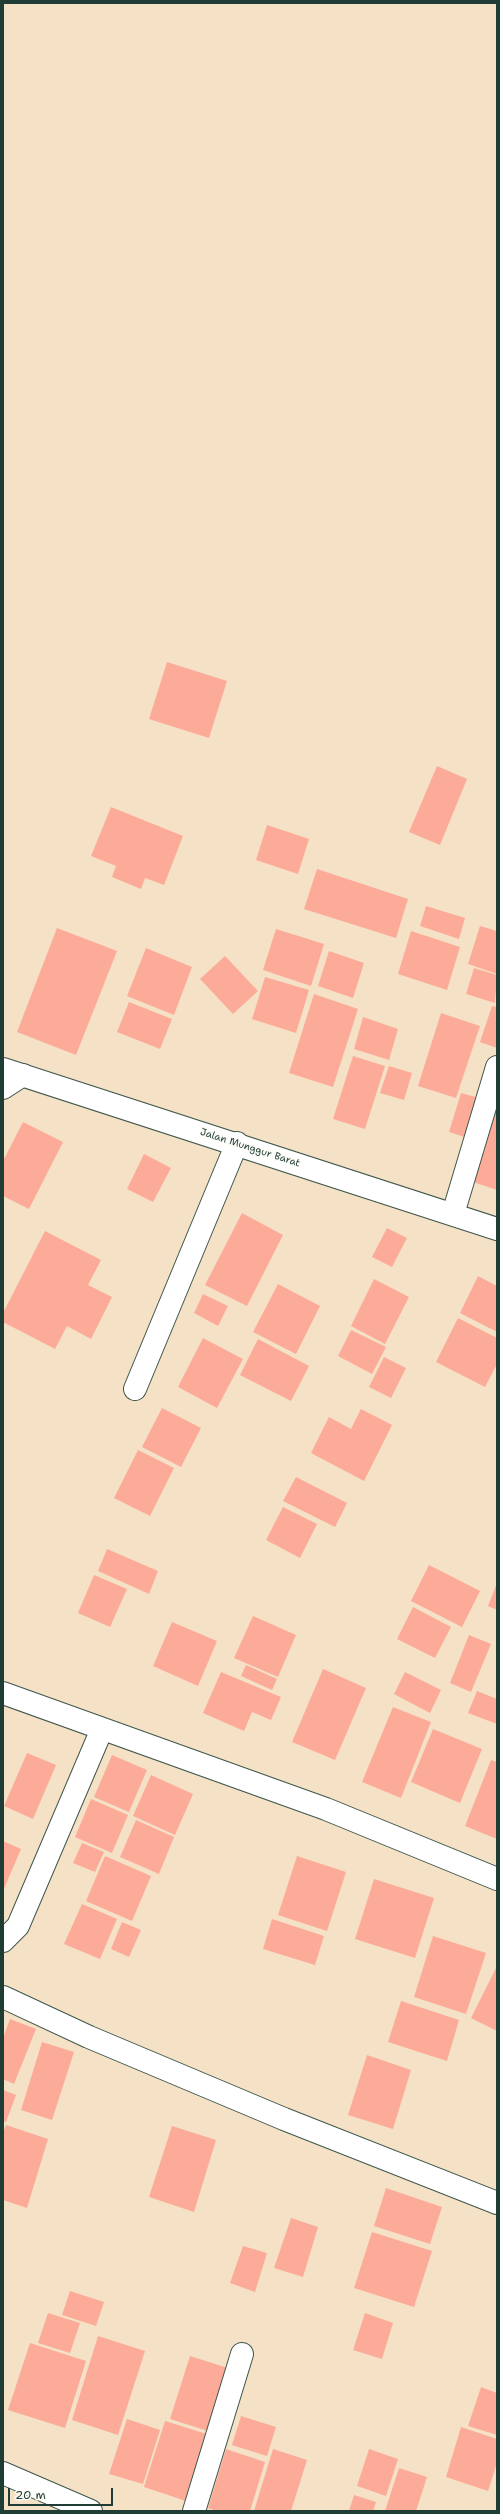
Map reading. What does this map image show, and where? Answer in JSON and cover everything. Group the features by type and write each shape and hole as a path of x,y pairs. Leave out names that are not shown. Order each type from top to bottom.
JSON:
{"street":[{"path":"453,1214 497,1067"},
{"path":"3,1088 13,1072"},
{"name":"Jalan Munggur Barat","path":"13,1072 237,1143 497,1229"},
{"path":"135,1389 191,1259 237,1143"},
{"path":"3,1693 326,1809 497,1879"},
{"path":"3,1941 18,1926 102,1729"},
{"path":"3,1997 89,2037 277,2116 497,2203"},
{"path":"194,2511 242,2354"},
{"path":"3,2473 91,2511"}],"building":[{"path":"167,662 227,681 209,738 149,719"},
{"path":"437,766 467,779 440,845 409,832"},
{"path":"111,807 183,836 164,885 145,878 141,889 112,877 116,866 91,856"},
{"path":"267,825 309,839 298,874 256,860"},
{"path":"317,869 408,899 396,938 304,909"},
{"path":"426,906 465,918 459,939 420,926"},
{"path":"480,926 497,931 497,974 468,964"},
{"path":"57,928 117,951 76,1055 17,1032"},
{"path":"276,929 324,944 311,986 263,970"},
{"path":"411,931 460,947 447,990 398,974"},
{"path":"146,948 192,967 174,1015 127,996"},
{"path":"329,951 364,963 353,998 318,986"},
{"path":"225,956 258,991 233,1014 200,979"},
{"path":"474,968 497,975 495,1003 466,994"},
{"path":"265,977 309,990 296,1033 252,1019"},
{"path":"314,994 358,1009 333,1087 289,1073"},
{"path":"129,1002 172,1019 160,1049 117,1032"},
{"path":"492,1006 497,1007 497,1048 480,1042"},
{"path":"441,1013 480,1026 456,1098 418,1086"},
{"path":"363,1017 398,1029 389,1060 354,1049"},
{"path":"353,1056 385,1066 365,1129 333,1119"},
{"path":"389,1066 412,1073 404,1100 380,1093"},
{"path":"461,1093 483,1099 471,1139 449,1132"},
{"path":"497,1106 497,1190 473,1182"},
{"path":"23,1122 63,1142 29,1209 3,1196 3,1161"},
{"path":"144,1154 171,1168 153,1202 127,1189"},
{"path":"242,1213 283,1235 247,1306 205,1285"},
{"path":"387,1228 407,1238 392,1267 372,1257"},
{"path":"45,1231 101,1260 88,1285 112,1297 91,1339 67,1326 55,1349 3,1322 3,1313"},
{"path":"478,1276 497,1286 497,1332 460,1313"},
{"path":"374,1279 409,1297 385,1344 351,1326"},
{"path":"278,1284 320,1306 296,1354 253,1332"},
{"path":"203,1294 228,1306 218,1326 194,1313"},
{"path":"458,1318 497,1338 497,1364 485,1387 436,1362"},
{"path":"351,1330 386,1347 372,1374 338,1356"},
{"path":"203,1338 243,1359 217,1408 178,1387"},
{"path":"258,1339 309,1366 291,1401 240,1375"},
{"path":"384,1357 406,1368 391,1398 369,1387"},
{"path":"162,1408 201,1428 181,1467 142,1447"},
{"path":"361,1409 392,1425 364,1481 311,1453 329,1417 351,1429"},
{"path":"138,1450 174,1468 150,1516 114,1498"},
{"path":"296,1477 347,1503 335,1527 283,1501"},
{"path":"283,1507 317,1524 300,1558 266,1540"},
{"path":"107,1549 158,1571 149,1594 98,1571"},
{"path":"429,1565 480,1591 462,1627 411,1601"},
{"path":"94,1575 127,1589 110,1627 78,1613"},
{"path":"497,1583 497,1610 488,1606"},
{"path":"413,1607 451,1627 435,1658 397,1639"},
{"path":"253,1616 296,1635 278,1677 234,1658"},
{"path":"172,1622 217,1641 198,1686 153,1666"},
{"path":"469,1635 491,1644 471,1692 450,1683"},
{"path":"246,1665 277,1679 272,1690 241,1676"},
{"path":"323,1669 366,1688 335,1760 292,1742"},
{"path":"221,1672 281,1697 271,1720 252,1712 244,1731 203,1713"},
{"path":"405,1672 441,1690 430,1713 394,1694"},
{"path":"477,1691 497,1699 497,1724 468,1713"},
{"path":"393,1707 431,1722 401,1798 362,1782"},
{"path":"433,1729 482,1749 460,1803 411,1782"},
{"path":"27,1753 56,1765 33,1819 4,1806"},
{"path":"112,1755 147,1770 129,1812 94,1797"},
{"path":"491,1760 497,1762 497,1839 465,1826"},
{"path":"151,1775 193,1794 175,1835 133,1816"},
{"path":"91,1799 128,1815 112,1853 75,1837"},
{"path":"136,1820 174,1837 159,1874 120,1857"},
{"path":"3,1841 21,1849 3,1891"},
{"path":"82,1843 104,1852 95,1872 73,1863"},
{"path":"105,1856 151,1876 132,1921 86,1901"},
{"path":"297,1856 346,1872 327,1931 278,1915"},
{"path":"374,1879 434,1898 415,1958 355,1939"},
{"path":"82,1904 117,1919 100,1959 64,1944"},
{"path":"272,1919 324,1936 315,1965 263,1949"},
{"path":"122,1922 141,1930 129,1957 111,1949"},
{"path":"433,1936 486,1953 466,2014 414,1997"},
{"path":"497,1966 497,2031 471,2018"},
{"path":"401,2001 459,2020 447,2061 388,2042"},
{"path":"10,2019 36,2029 14,2084 3,2079 3,2038"},
{"path":"42,2042 74,2052 52,2120 21,2110"},
{"path":"367,2055 411,2070 393,2129 348,2115"},
{"path":"3,2090 16,2095 6,2122 3,2121"},
{"path":"6,2125 48,2139 27,2208 3,2200 3,2133"},
{"path":"172,2126 216,2140 194,2212 149,2197"},
{"path":"386,2188 442,2207 430,2244 374,2226"},
{"path":"291,2218 318,2227 303,2277 274,2268"},
{"path":"372,2232 432,2251 414,2307 354,2288"},
{"path":"243,2246 267,2253 255,2292 230,2283"},
{"path":"70,2291 104,2302 96,2326 62,2315"},
{"path":"48,2313 80,2323 70,2353 38,2343"},
{"path":"365,2313 393,2323 382,2359 353,2350"},
{"path":"98,2336 145,2351 118,2435 72,2420"},
{"path":"30,2343 86,2361 65,2428 8,2410"},
{"path":"190,2356 231,2369 211,2432 170,2419"},
{"path":"481,2387 497,2393 497,2435 468,2426"},
{"path":"241,2416 276,2427 267,2456 232,2445"},
{"path":"127,2419 160,2430 143,2484 109,2474"},
{"path":"165,2421 210,2435 189,2502 144,2487"},
{"path":"461,2427 497,2439 497,2463 488,2491 446,2477"},
{"path":"226,2449 265,2462 250,2511 216,2511 208,2508"},
{"path":"273,2449 307,2460 291,2511 254,2511"},
{"path":"369,2449 398,2459 386,2496 357,2486"},
{"path":"399,2468 427,2477 416,2511 385,2511"},
{"path":"354,2495 376,2502 373,2511 349,2511"}]}
